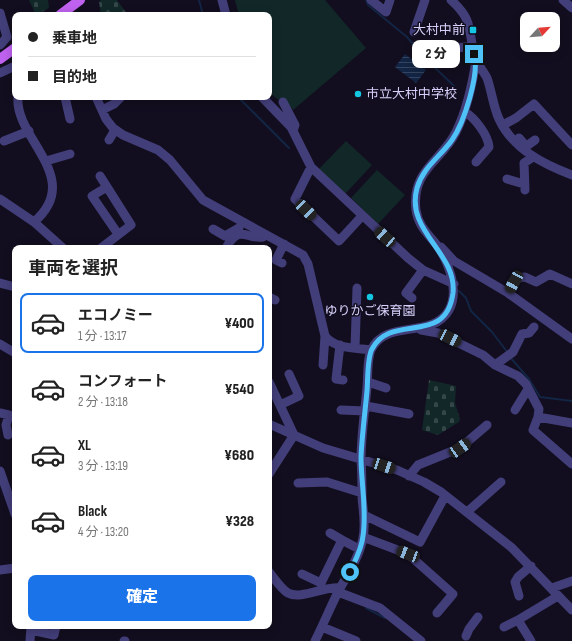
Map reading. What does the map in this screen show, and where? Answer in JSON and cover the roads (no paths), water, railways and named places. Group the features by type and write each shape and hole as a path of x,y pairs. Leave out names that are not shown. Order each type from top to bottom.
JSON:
{"main road":[{"path":"64,12 76,3"},
{"path":"0,59 12,50"}],"street":[{"path":"371,0 386,12 390,0"},
{"path":"414,32 425,0"},
{"path":"451,0 462,11 469,22 476,61 472,88 465,112 452,140 429,165 420,179 417,190 417,217 422,228 454,261 508,293 572,339"},
{"path":"462,11 464,0"},
{"path":"563,0 572,8"},
{"path":"0,13 7,37 0,45"},
{"path":"449,49 473,46"},
{"path":"476,61 487,78 495,109 503,125 516,143 533,157 554,169 572,175"},
{"path":"0,73 12,67"},
{"path":"18,100 18,106 29,131 46,161 51,181 49,202 41,215 34,222"},
{"path":"67,100 70,119"},
{"path":"97,100 106,119 115,130 123,136 158,150 170,160 203,200 303,255 308,264 325,336 323,365"},
{"path":"102,110 114,104 118,100"},
{"path":"265,100 293,131 311,167 362,216 423,270 454,284"},
{"path":"283,102 295,125 293,131"},
{"path":"503,125 516,118 534,104 572,145"},
{"path":"465,112 471,115 488,142 489,147 476,162"},
{"path":"109,140 115,130"},
{"path":"4,141 29,131"},
{"path":"509,133 513,133 525,145 528,145 535,140"},
{"path":"46,161 70,154"},
{"path":"507,179 524,187 524,163 533,157"},
{"path":"311,167 295,199 340,241 362,216"},
{"path":"100,176 131,225 105,245"},
{"path":"107,187 92,196 118,234"},
{"path":"0,199 34,222 60,245"},
{"path":"213,229 225,236 241,227 252,228"},
{"path":"228,245 234,237 243,234 262,238 266,235"},
{"path":"282,264 276,260 284,244"},
{"path":"414,329 437,322 446,314 452,302 454,284 436,244"},
{"path":"406,293 423,270"},
{"path":"508,293 518,278 525,277 536,282 550,274 572,284"},
{"path":"0,284 12,287"},
{"path":"355,348 357,288"},
{"path":"495,366 509,354 522,334 529,333 534,327"},
{"path":"315,641 359,550 363,537 364,515 361,459 371,350 385,335 396,331 414,329 432,330 483,354 495,366 518,376 528,388 538,409 538,417 533,430 572,464"},
{"path":"325,336 329,341 340,345 371,350"},
{"path":"0,344 12,351"},
{"path":"336,379 340,345"},
{"path":"280,405 299,396 288,374"},
{"path":"368,382 386,388"},
{"path":"272,388 294,435"},
{"path":"515,410 528,388"},
{"path":"341,410 366,409 409,414"},
{"path":"6,412 8,435"},
{"path":"538,417 572,423"},
{"path":"272,425 323,448 361,459 424,482 446,496 511,547 572,610"},
{"path":"409,476 418,465 460,448 486,425"},
{"path":"272,469 294,435"},
{"path":"0,471 12,505"},
{"path":"298,484 327,482 362,494"},
{"path":"467,512 501,482"},
{"path":"364,515 420,542 446,496"},
{"path":"330,533 359,550"},
{"path":"363,537 408,554 453,594 437,613"},
{"path":"302,574 320,583 342,540"},
{"path":"519,596 515,582 518,577 531,566"},
{"path":"0,570 12,568"},
{"path":"272,575 288,593 294,595 306,595 331,587 380,608 421,641"},
{"path":"552,588 572,581"},
{"path":"504,627 558,596"},
{"path":"467,639 469,629 478,617"},
{"path":"518,620 531,641"},
{"path":"322,627 356,641"},
{"path":"30,641 31,629"},
{"path":"34,629 54,635 55,629"}],"water":[{"path":"405,54 426,70 416,83 395,67"}],"waterway":[{"path":"199,0 202,12"},
{"path":"366,0 368,5 407,37 427,60 454,86"},
{"path":"241,100 289,148"},
{"path":"459,291 466,298 471,311 492,332 508,353"},
{"path":"510,357 529,379 540,397 572,401"},
{"path":"366,608 385,618"}],"place":[{"name":"大村中前","path":"473,30"},
{"name":"市立大村中学校","path":"358,94"},
{"name":"ゆりかご保育園","path":"370,297"}]}
